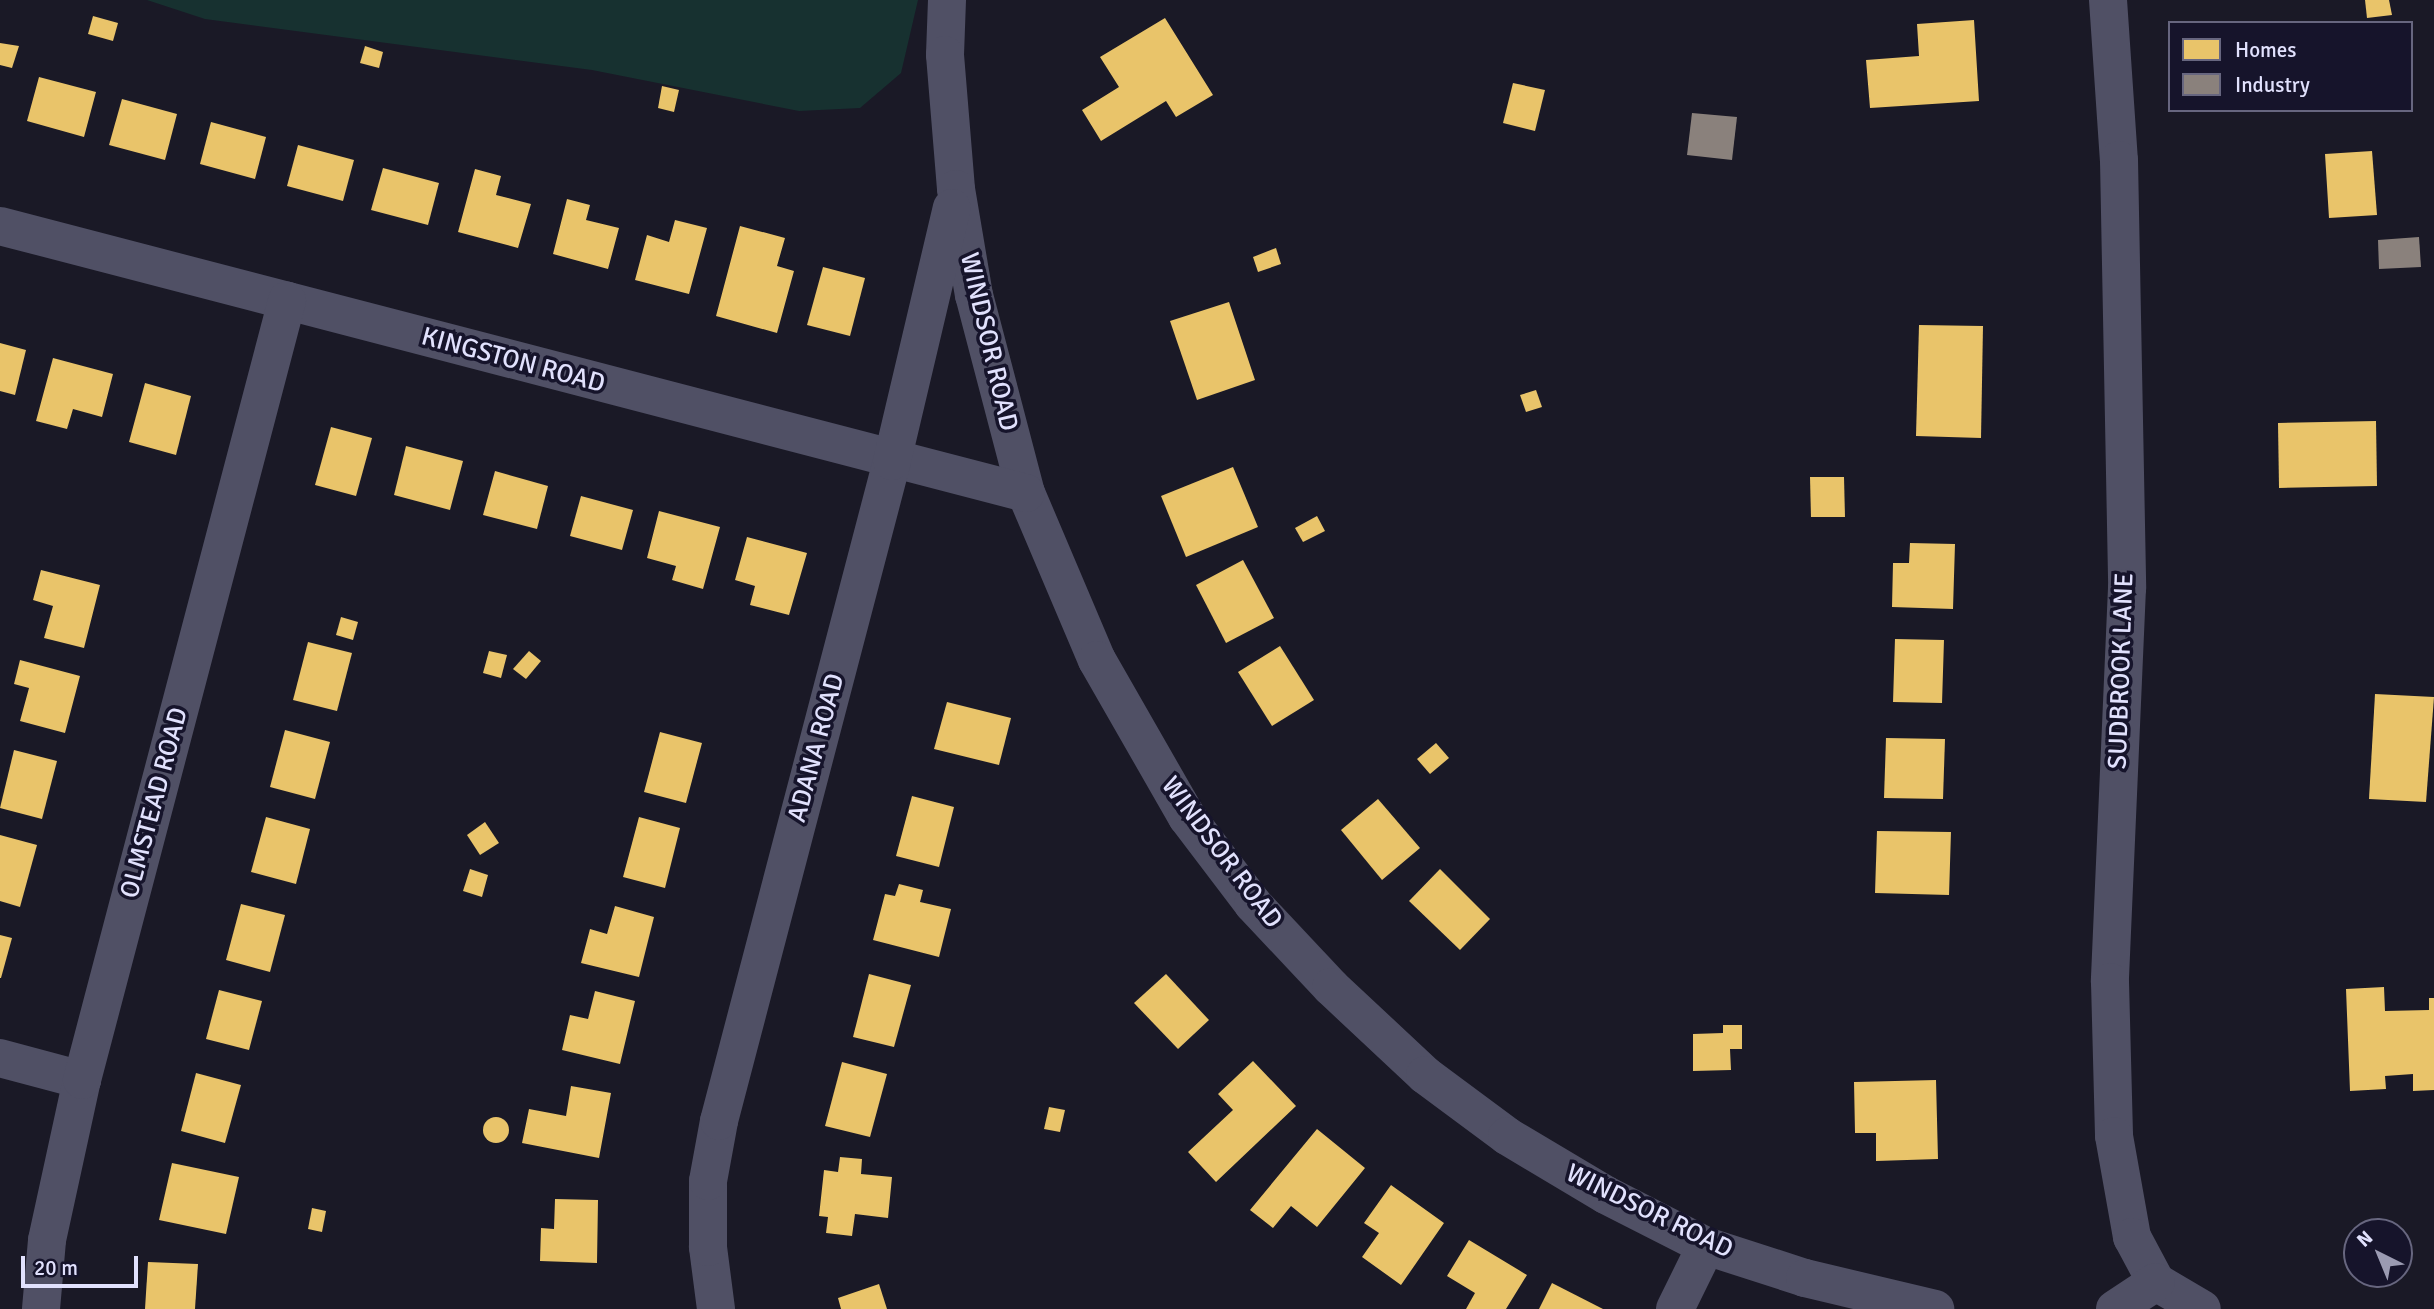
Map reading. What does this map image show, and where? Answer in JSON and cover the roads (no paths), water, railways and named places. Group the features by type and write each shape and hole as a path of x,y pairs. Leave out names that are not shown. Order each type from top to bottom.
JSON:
{"street":[{"name":"WINDSOR ROAD","path":"947,0 947,92 956,189 974,295 1027,493 1097,660 1138,737 1187,817 1253,904 1331,987 1425,1076 1507,1136 1606,1195 1706,1246 1805,1278 1936,1309"},
{"name":"SUDBROOK LANE","path":"2108,0 2119,160 2127,588 2110,982 2114,1136 2132,1237 2155,1296"},
{"name":"ADANA ROAD","path":"716,1309 708,1247 708,1181 719,1121 892,461 956,189"},
{"name":"KINGSTON ROAD","path":"0,226 892,461 1027,493"},
{"name":"OLMSTEAD ROAD","path":"41,1309 47,1240 82,1080 287,301"},
{"path":"0,1058 82,1080"},
{"path":"1675,1309 1706,1246"},
{"path":"2115,1309 2155,1296 2202,1309"}]}
